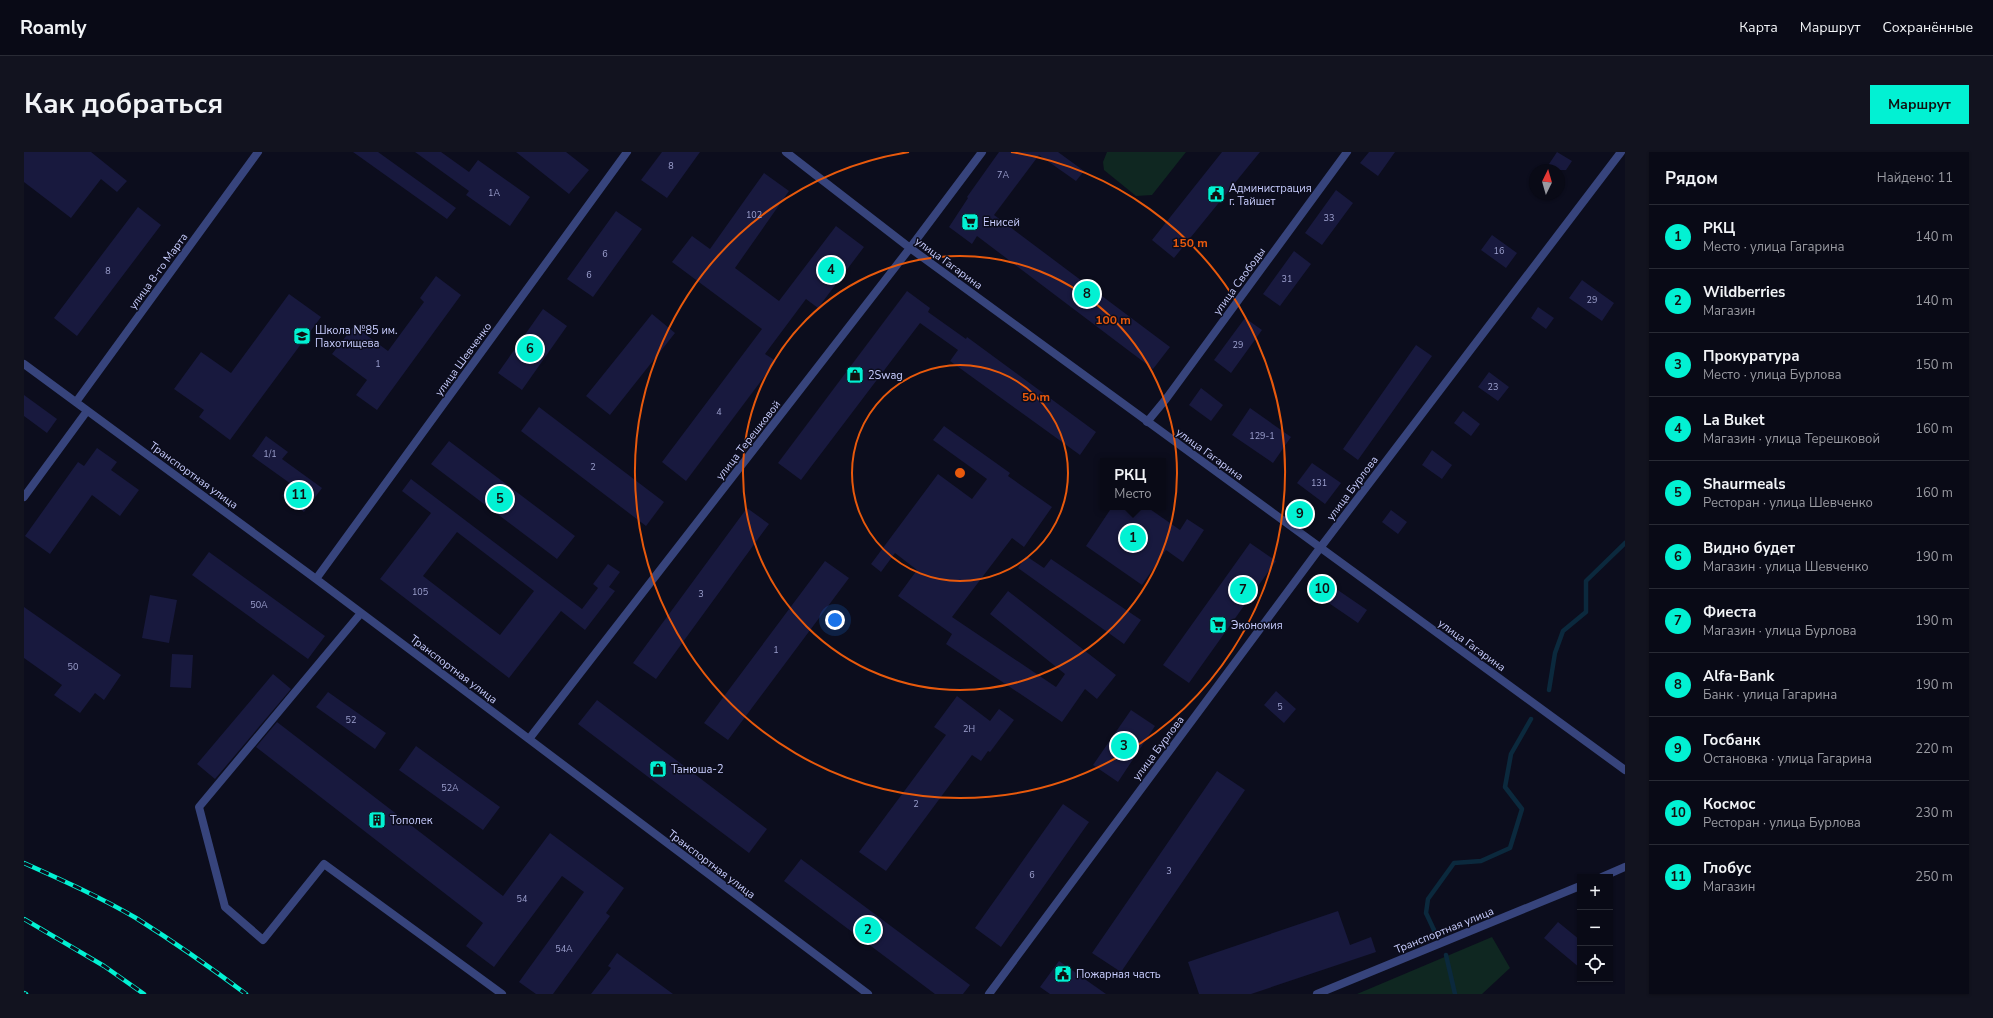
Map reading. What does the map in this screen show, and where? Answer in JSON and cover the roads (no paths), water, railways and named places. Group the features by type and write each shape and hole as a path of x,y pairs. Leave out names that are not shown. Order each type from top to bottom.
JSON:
{"street":[{"name":"улица 8-го Марта","path":"76,402 258,152"},
{"name":"улица Шевченко","path":"316,579 627,152"},
{"name":"улица Гагарина","path":"786,152 910,248 1625,770"},
{"name":"улица Терешковой","path":"529,739 910,248 982,152"},
{"name":"улица Свободы","path":"1147,422 1166,399 1348,152"},
{"name":"улица Бурлова","path":"989,994 1320,548 1621,152"},
{"name":"Транспортная улица","path":"24,364 316,579 868,994"},
{"path":"24,497 87,411"},
{"path":"361,613 199,807 225,906 263,940 324,864 502,994"},
{"path":"1609,874 1625,867"},
{"name":"Транспортная улица","path":"1317,994 1577,887"}],"waterway":[{"path":"1549,690 1555,653 1563,631 1586,612 1586,581 1625,543"},
{"path":"1434,930 1426,913 1428,899 1454,863 1481,861 1510,848 1522,809 1505,787 1511,754 1531,719"},
{"path":"1446,955 1455,994"}],"railway":[{"path":"24,863 67,882 136,918 192,955 246,994"},
{"path":"24,919 104,966 144,994"}],"place":[{"name":"Администрация г. Тайшет","path":"1216,194"},
{"name":"Енисей","path":"970,222"},
{"name":"La Buket","path":"831,270"},
{"name":"Alfa-Bank","path":"1087,294"},
{"name":"Школа №85 им. Пахотищева","path":"302,336"},
{"name":"Видно будет","path":"530,349"},
{"name":"2Swag","path":"855,375"},
{"name":"Глобус","path":"299,495"},
{"name":"Shaurmeals","path":"500,499"},
{"name":"Госбанк","path":"1300,514"},
{"name":"РКЦ","path":"1133,538"},
{"name":"Космос","path":"1322,589"},
{"name":"Фиеста","path":"1243,590"},
{"name":"Экономия","path":"1218,625"},
{"name":"Прокуратура","path":"1124,746"},
{"name":"Танюша-2","path":"658,769"},
{"name":"Тополек","path":"377,820"},
{"name":"Wildberries","path":"868,930"},
{"name":"Пожарная часть","path":"1063,974"}]}
